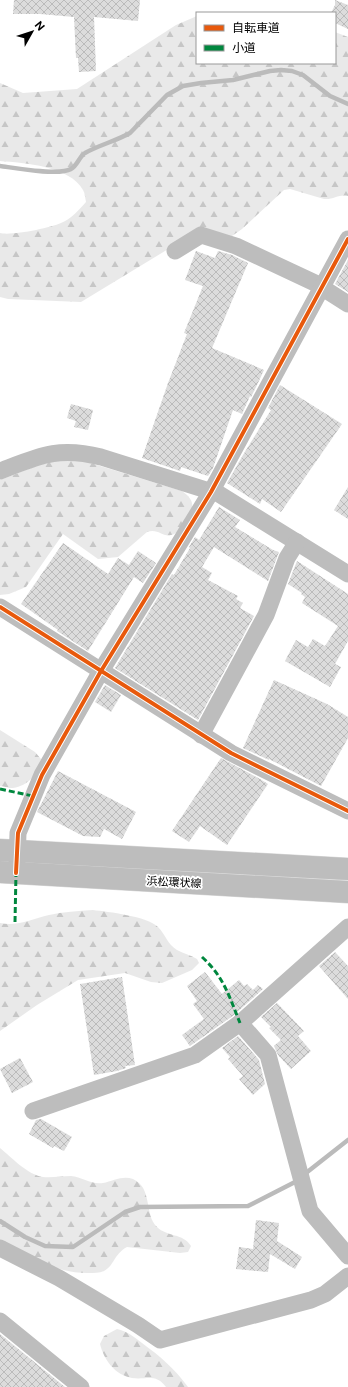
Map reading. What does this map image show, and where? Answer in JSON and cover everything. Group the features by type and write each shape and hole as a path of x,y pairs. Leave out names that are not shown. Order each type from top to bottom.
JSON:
{"main road":[{"name":"浜松環状線","path":"9,851 348,869"},
{"name":"浜松環状線","path":"8,872 348,892"}],"street":[{"path":"175,251 201,235 236,246 322,288 348,304"},
{"path":"8,872 9,851 42,775 101,671 211,492 348,240"},
{"path":"0,471 36,457 52,453 85,453 219,494 348,574"},
{"path":"201,735 244,658 269,608 287,558 297,542"},
{"path":"0,607 231,754 348,810"},
{"path":"33,1111 195,1054 240,1023 348,927"},
{"path":"240,1023 268,1055 310,1211 348,1256"},
{"path":"0,1248 59,1278 138,1325 160,1340 311,1300 325,1294 348,1276"},
{"path":"0,1321 81,1387"}],"green space":[{"path":"196,16 196,64 336,64 336,32 348,37 348,196 324,199 290,189 284,190 242,229 232,236 193,234 81,302 8,299 0,297 0,233 5,234 21,232 56,225 71,217 86,202 83,190 77,182 68,176 46,167 0,161 0,83 23,93 77,89 176,25"},
{"path":"54,461 84,461 182,491 187,495 192,503 191,511 183,525 175,534 165,535 154,531 147,532 118,557 98,559 63,534 26,587 9,594 0,595 0,480 39,465"},
{"path":"0,730 35,752 41,759 38,770 31,780 15,788 0,786"},
{"path":"93,910 137,917 153,923 161,930 174,948 197,959 199,963 192,970 162,983 151,982 125,973 78,980 37,1005 0,1031 0,923 12,924 54,914"},
{"path":"0,1148 14,1161 37,1176 71,1176 99,1183 122,1178 133,1179 139,1183 146,1195 153,1222 161,1230 188,1242 191,1246 188,1252 180,1253 127,1247 119,1253 110,1266 104,1271 95,1273 77,1272 54,1267 0,1240"},
{"path":"117,1329 130,1334 155,1353 172,1368 188,1387 166,1387 159,1380 151,1378 132,1378 120,1374 115,1370 104,1356 100,1344 104,1336"}],"building":[{"path":"14,0 140,0 138,21 94,17 96,71 79,72 78,58 76,58 74,17 40,14 13,14"},
{"path":"335,0 348,5 348,29 336,23 336,12 332,12 335,5"},
{"path":"196,251 215,258 218,251 232,255 248,263 212,348 264,370 242,414 233,410 213,468 208,476 181,467 180,471 142,458 187,334 184,333 203,286 185,280"},
{"path":"348,260 348,292 335,284"},
{"path":"280,385 342,424 281,512 262,499 260,504 227,483 271,410 268,408"},
{"path":"71,404 93,410 88,430 74,427 76,421 67,418"},
{"path":"348,487 348,519 334,510"},
{"path":"219,507 240,520 235,527 273,550 279,552 268,581 214,547 202,567 212,573 208,580 238,596 236,599 243,603 240,608 254,616 198,720 115,668 172,574 174,575 195,537 199,540"},
{"path":"63,543 108,574 118,558 129,565 138,551 156,563 143,583 134,577 88,651 57,631 58,630 21,604"},
{"path":"297,561 348,594 348,641 335,664 341,667 330,687 285,661 296,640 308,647 313,639 325,646 338,626 302,603 305,597 301,594 302,593 288,584"},
{"path":"274,680 327,704 348,717 348,738 321,786 269,759 243,748"},
{"path":"105,685 121,695 111,712 95,702"},
{"path":"221,758 268,784 227,845 200,826 189,842 172,831"},
{"path":"58,771 136,812 122,839 104,829 100,837 83,836 37,812"},
{"path":"335,952 348,966 348,999 319,966"},
{"path":"205,972 222,994 239,980 244,986 247,984 253,990 258,985 263,989 234,1015 190,1046 182,1035 204,1019 193,1004 197,1001 187,986"},
{"path":"122,977 135,1065 125,1066 126,1068 117,1071 94,1075 80,984"},
{"path":"277,1003 304,1031 298,1036 311,1051 291,1069 278,1055 274,1046 281,1040 261,1017"},
{"path":"238,1036 259,1060 265,1084 253,1095 239,1079 243,1076 228,1059 230,1057 222,1048"},
{"path":"20,1058 33,1082 12,1093 0,1069"},
{"path":"41,1119 72,1137 64,1151 54,1146 53,1148 29,1134 36,1120"},
{"path":"256,1220 279,1223 277,1241 302,1257 295,1269 270,1254 268,1272 236,1269 239,1247 253,1249"},
{"path":"0,1334 65,1387 0,1387"}],"waterway":[{"path":"0,166 47,172 57,172 71,169 85,153 130,133 167,95 183,86 233,80 270,71 292,71 303,75 330,96 348,104"},
{"path":"306,1173 348,1140"},
{"path":"0,1221 25,1237 45,1246 73,1247 125,1212 140,1207 248,1206 295,1182"}],"marked path":[{"path":"0,789 33,796"},
{"path":"15,922 16,873"},
{"path":"202,957 216,972 221,980 240,1023"}],"cycle path":[{"path":"16,873 18,833 42,775 101,671 211,492 348,239"},
{"path":"0,607 231,753 348,811"}]}
